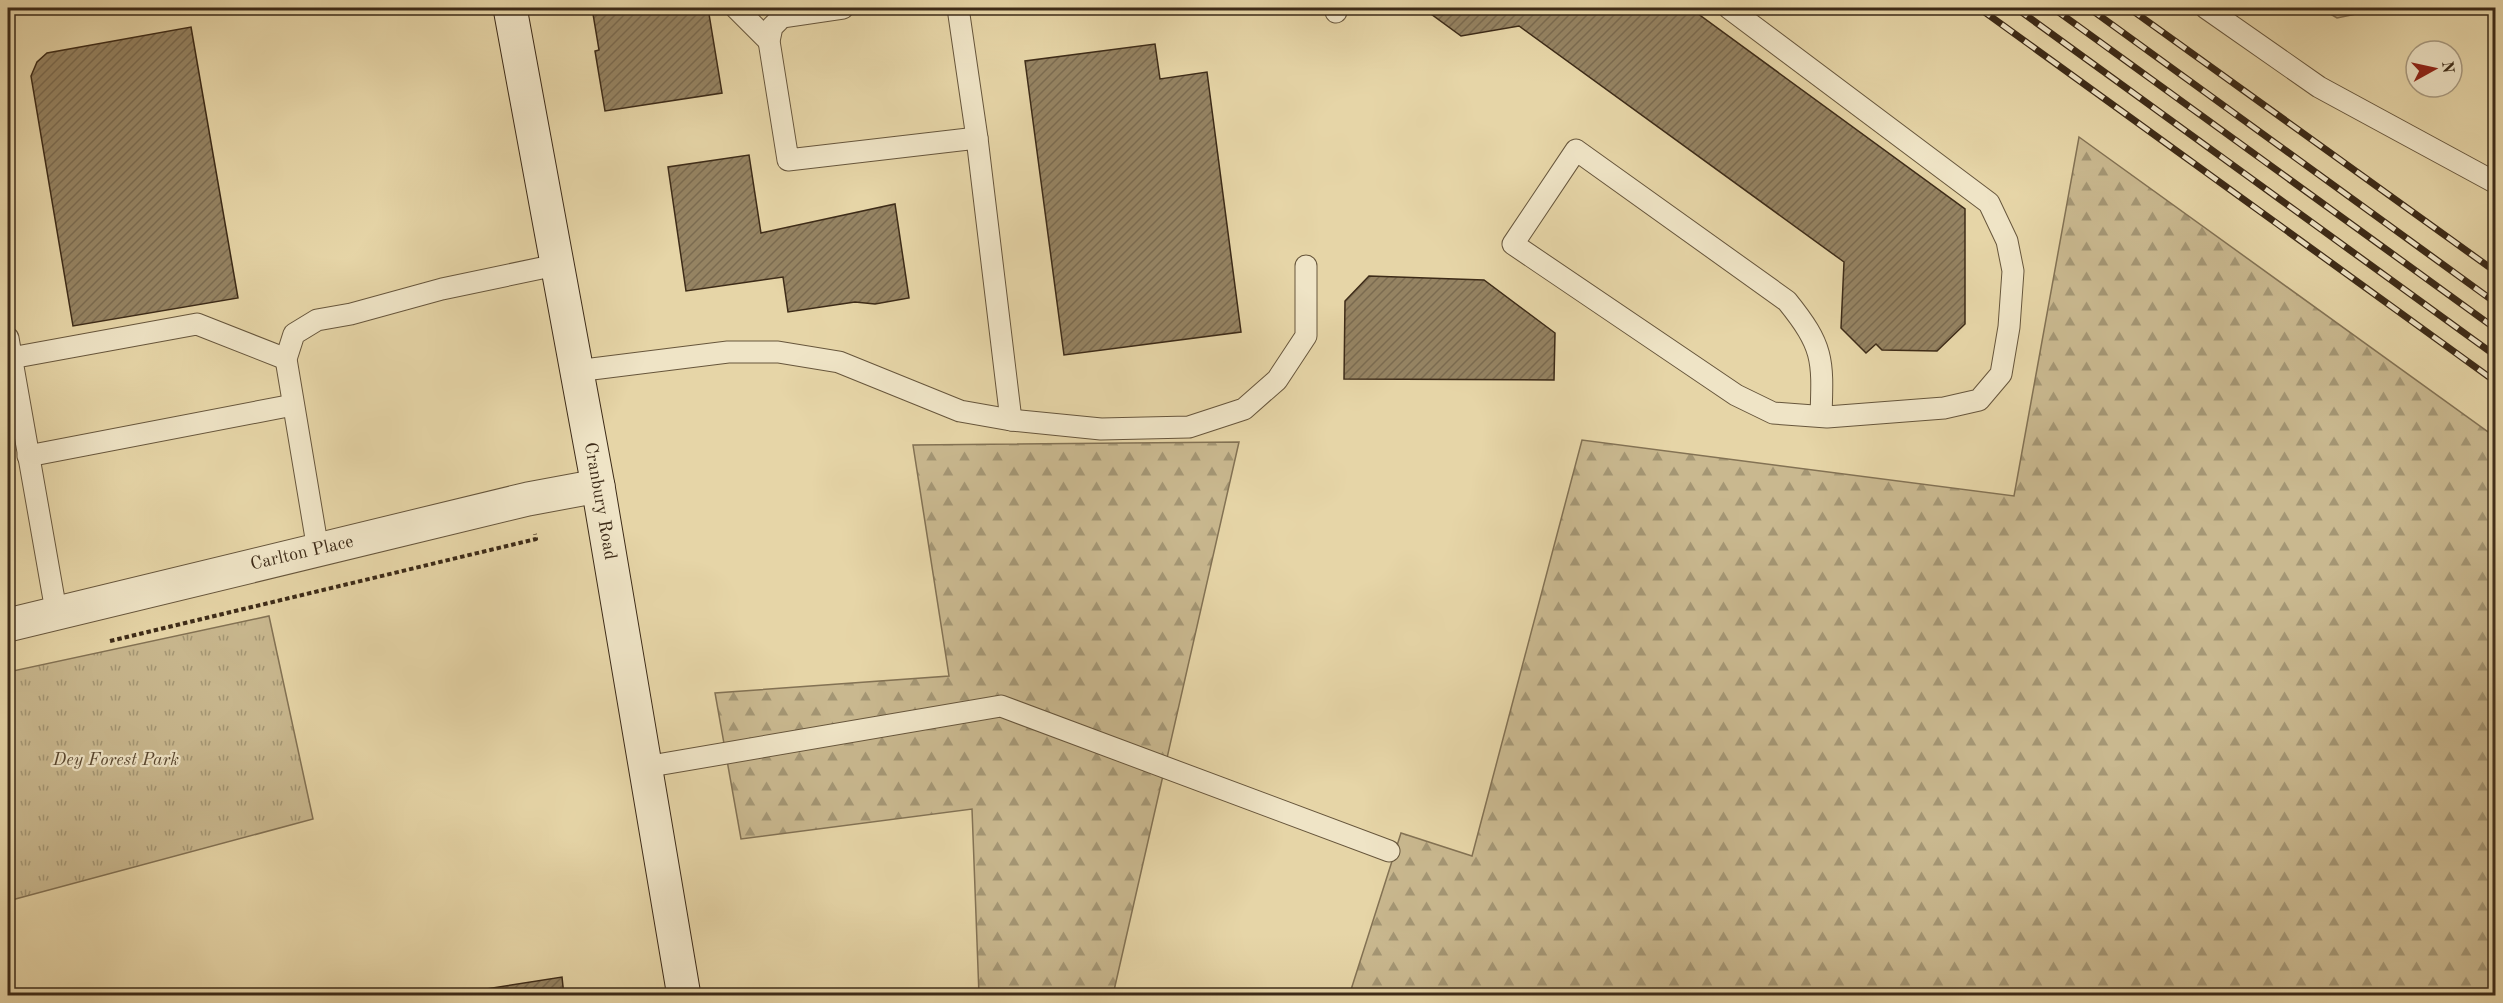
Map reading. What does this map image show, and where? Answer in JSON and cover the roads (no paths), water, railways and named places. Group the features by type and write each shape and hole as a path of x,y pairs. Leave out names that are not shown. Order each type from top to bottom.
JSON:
{"street":[{"name":"Cranbury Road","path":"510,8 598,486 684,996"},
{"name":"Carlton Place","path":"8,625 56,611 528,499 598,486"}],"lane":[{"path":"736,8 769,41"},
{"path":"843,8 782,17 772,27 769,41 788,160 977,138"},
{"path":"958,8 977,138 1011,420"},
{"path":"1730,8 1989,203 2007,241 2013,271 2009,327 2001,374 1979,400 1944,408 1821,416 1773,413 1736,395 1513,243 1576,150 1787,301 1808,327 1820,351 1823,374 1821,416"},
{"path":"2206,8 2319,87 2496,183"},
{"path":"318,550 286,359 294,334 317,320 351,314 442,289 556,265"},
{"path":"576,371 728,352 778,352 839,362 960,411 1011,420 1101,429 1189,427 1244,409 1277,380 1305,336 1306,266"},
{"path":"56,611 9,348 197,324 286,359"},
{"path":"28,456 293,405"},
{"path":"645,767 1001,706 1389,851"}],"railway":[{"path":"1979,8 2496,382"},
{"path":"2016,8 2496,356"},
{"path":"2053,8 2496,329"},
{"path":"2089,8 2496,303"},
{"path":"2129,8 2496,272"}],"park label":[{"name":"Dey Forest Park","path":"116,760"}]}
